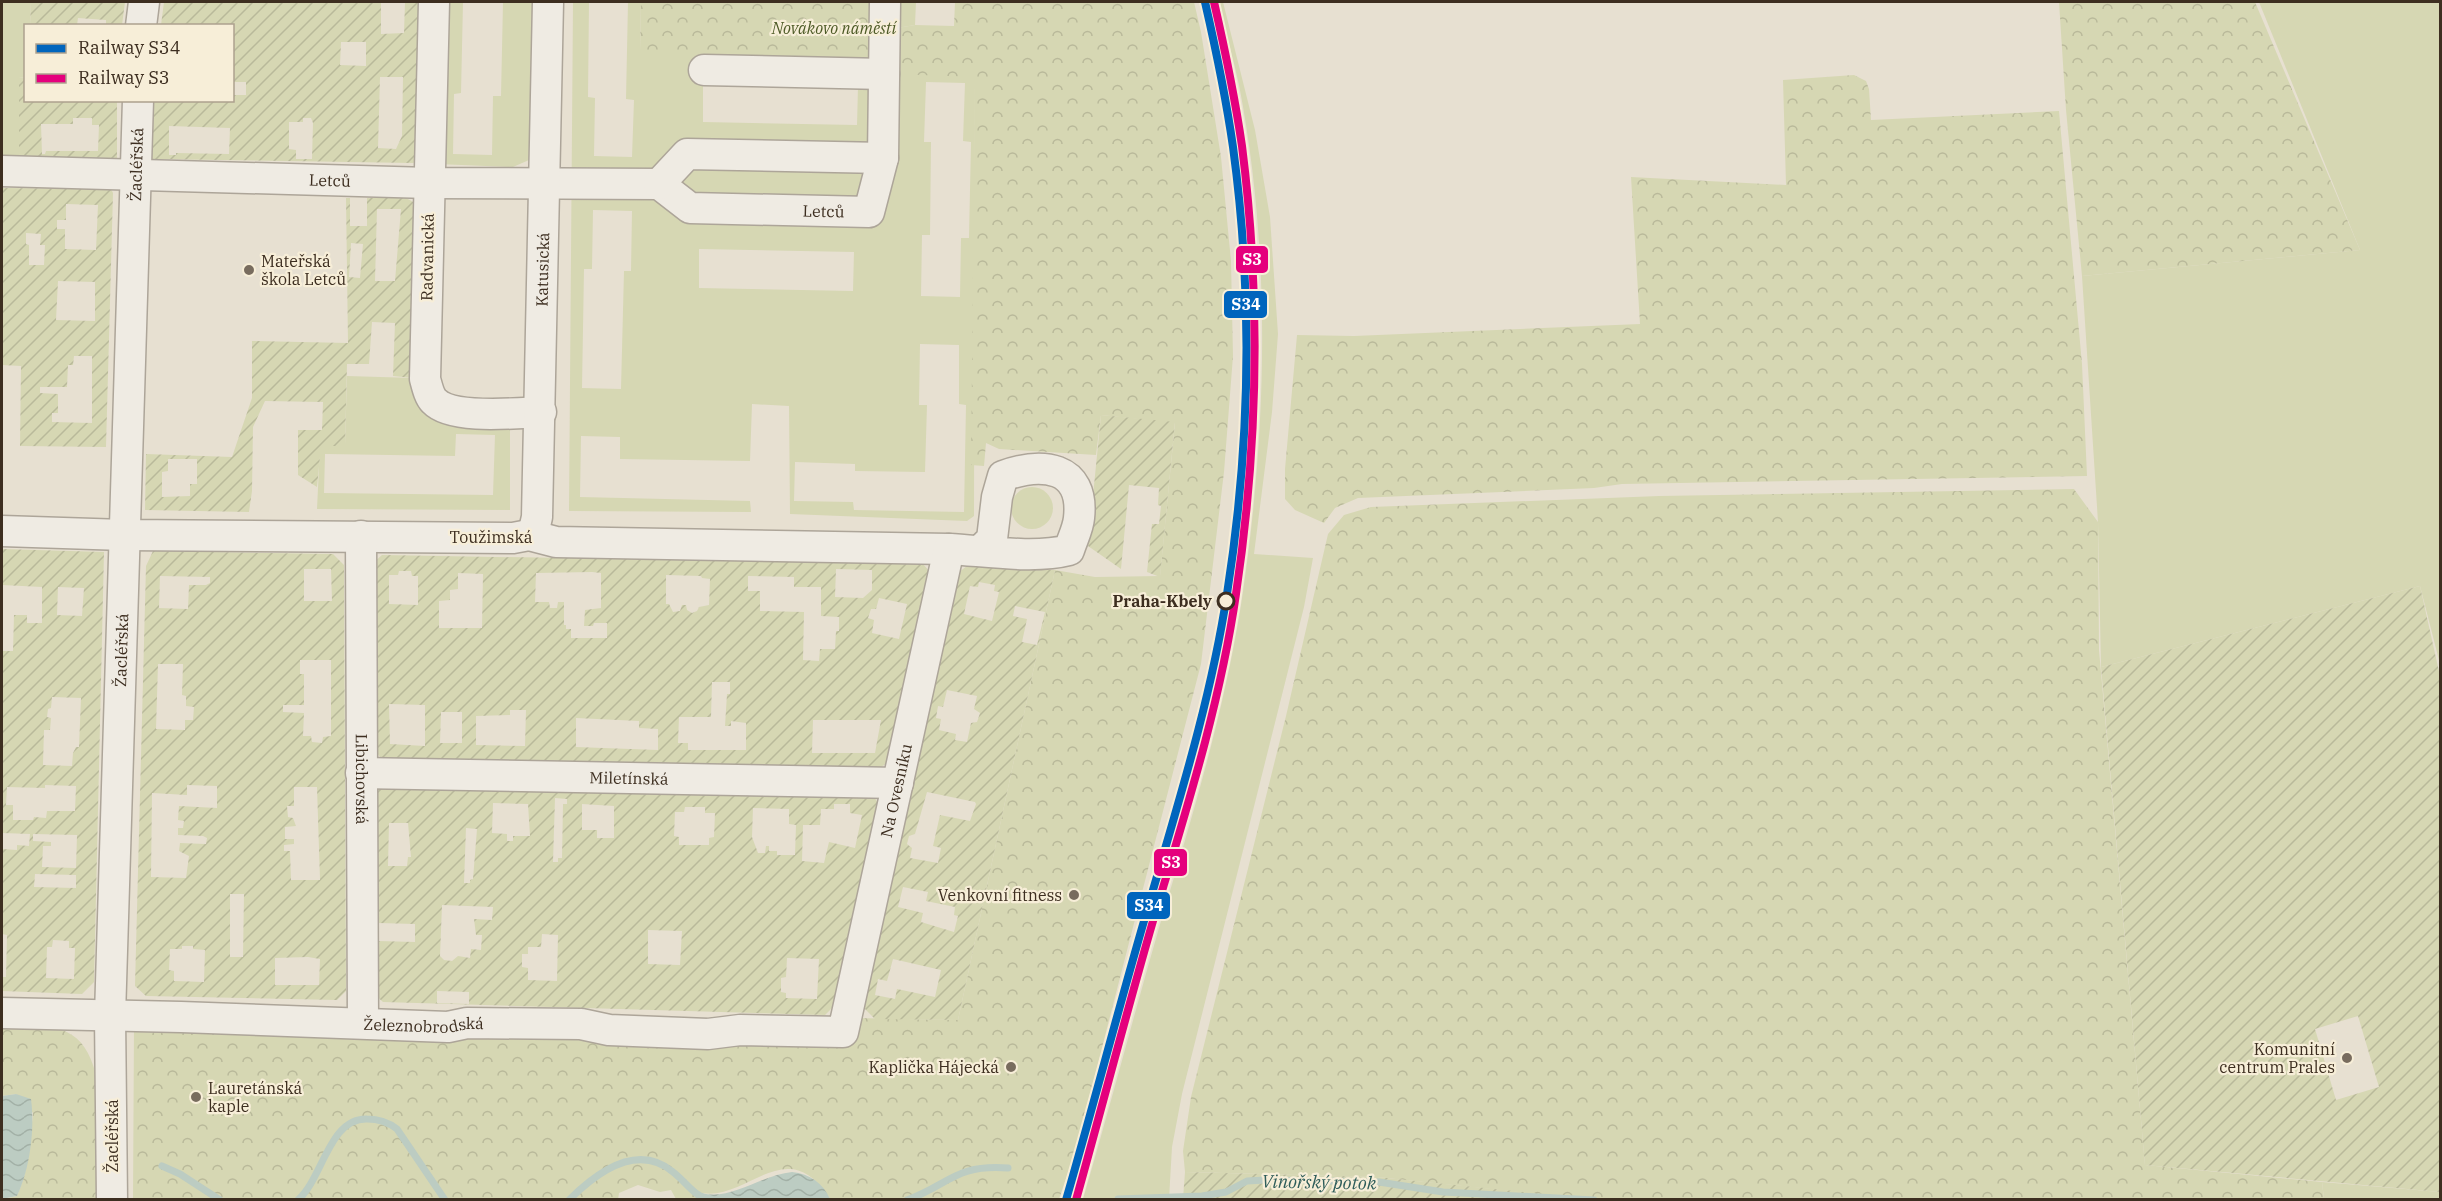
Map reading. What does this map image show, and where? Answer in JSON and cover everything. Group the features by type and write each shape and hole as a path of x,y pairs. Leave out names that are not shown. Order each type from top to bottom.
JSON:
{"street":[{"path":"141,24 144,2"},
{"name":"Radvanická","path":"434,2 425,379 428,391 434,402 461,413 541,412"},
{"name":"Katusická","path":"529,534 534,530 537,517 541,412 543,183 548,2"},
{"path":"704,70 884,74 885,2"},
{"name":"Letců","path":"2,171 429,183 658,184 690,208 869,212 883,158 884,74"},
{"name":"Žacléřská","path":"112,1200 110,1016 138,102"},
{"path":"658,184 687,154 883,158"},
{"name":"Toužimská","path":"2,531 124,535 513,538 529,534 556,542 980,551"},
{"name":"Libichovská","path":"361,536 363,1023"},
{"name":"Na Ovesníku","path":"843,1032 949,549"},
{"name":"Miletínská","path":"361,773 898,783"},
{"name":"Železnobrodská","path":"2,1013 448,1027 467,1023 581,1024 609,1030 708,1034 740,1030 843,1032"}],"green space":[{"path":"2,2 31,2 30,24 24,24 24,77 19,78 19,157 2,157"},
{"path":"31,2 125,2 122,24 106,24 106,20 78,18 77,24 30,24"},
{"path":"164,2 381,2 381,34 404,33 405,2 421,2 418,160 413,163 152,159 154,102 234,102 234,95 246,95 246,82 234,82 234,24 161,24","holes":["341,42 366,42 366,66 340,65","380,77 403,77 402,136 396,149 378,148","303,118 311,118 313,123 312,159 296,159 296,150 289,149 289,122 303,122","169,126 230,128 229,154 176,153 176,155 169,155"]},
{"path":"421,2 463,2 461,93 454,94 453,154 492,155 493,96 501,96 503,2 536,2 529,160 513,167 413,163 418,160"},
{"path":"573,2 589,2 588,97 595,98 594,156 632,157 634,100 626,99 628,2 641,2 640,51 873,2 916,2 915,25 897,28 975,77 974,516 967,521 790,514 789,406 752,404 750,461 620,459 620,437 581,436 580,497 750,501 751,512 569,511","holes":["926,82 965,83 963,141 971,142 969,238 961,238 960,297 921,296 922,235 930,235 931,142 924,142","703,84 858,87 857,125 703,122","593,210 632,211 631,271 624,271 621,389 582,388 584,269 592,269","699,249 854,252 853,291 699,288","920,344 959,345 959,404 966,405 964,512 854,510 853,502 794,501 795,462 855,464 855,471 925,472 927,405 919,405"]},
{"name":"Novákovo náměstí","path":"641,2 873,2 871,56 640,51"},
{"path":"955,2 1194,2 1221,157 1231,261 1233,356 1224,472 1201,664 1075,1152 1059,1199 830,1199 814,1180 798,1170 783,1169 719,1193 702,1193 698,1200 676,1199 671,1190 660,1192 638,1185 619,1193 618,1200 133,1200 134,1024 847,1047 856,1018 958,1020 1055,570 1095,577 1160,576 1175,423 1101,415 1096,455 999,449 986,443 984,466 971,465 975,77 893,74 897,28 915,25 954,26"},
{"path":"1218,2 1223,2 1255,130 1270,217 1278,334 1272,412 1254,554 1313,558 1304,607 1182,1094 1172,1147 1169,1199 1083,1199 1216,725 1234,645 1250,541 1260,411 1261,279 1250,149 1239,85"},
{"path":"2059,2 2255,2 2360,250 2082,276 2066,110"},
{"path":"2259,2 2440,2 2440,664 2420,586 2101,667 2098,522 2082,276 2360,250"},
{"path":"1854,75 1866,81 1869,89 1871,120 2059,111 2082,364 2087,476 1622,484 1594,488 1358,498 1335,508 1324,523 1295,510 1285,499 1285,469 1297,335 1354,336 1640,324 1631,177 1786,185 1783,80"},
{"path":"24,77 24,102 117,102 117,158 19,157 19,78","holes":["73,118 92,118 92,125 99,125 98,151 46,151 42,154 41,124 73,124"]},
{"path":"2,188 111,189 113,193 106,447 20,446 21,366 2,365","holes":["66,204 98,205 96,250 65,249 65,229 57,229 57,220 66,220","26,233 41,234 40,245 45,245 44,265 29,265 29,245 26,244","58,281 95,282 95,321 56,320","74,356 92,356 92,423 52,422 52,413 58,413 58,394 40,393 40,387 67,387 68,365 73,365"]},
{"path":"346,198 350,198 350,226 367,226 367,198 406,198 417,204 414,378 393,376 395,323 372,322 369,364 347,364 345,446 321,446 317,487 298,475 298,430 322,430 323,402 265,401 253,427 252,491 249,512 145,510 146,454 232,457 252,398 252,341 348,343","holes":["377,209 401,209 395,281 375,281","351,243 363,244 360,278 349,277","168,459 197,459 197,484 190,484 190,496 162,497 162,472 168,471"]},
{"path":"347,376 414,378 425,403 510,419 510,510 317,509 320,446 345,445","holes":["456,434 495,435 493,495 324,493 325,454 455,456"]},
{"path":"1101,415 1175,422 1160,577 1147,572 1152,524 1159,524 1161,506 1158,505 1159,488 1129,485 1121,569 1088,546"},
{"path":"1032,487 1047,493 1053,508 1047,523 1032,529 1017,523 1011,508 1017,493"},
{"path":"2074,489 2098,522 2099,650 2145,1165 2322,1182 2324,1199 1593,1200 1377,1177 1185,1172 1183,1151 1191,1097 1286,716 1328,534 1344,515 1371,507 1659,496"},
{"path":"2,549 104,552 94,982 82,994 2,991 2,977 6,977 7,935 2,934 2,849 17,850 17,845 29,846 30,834 2,833 2,651 13,651 14,615 27,615 27,623 42,623 42,587 2,585","holes":["58,587 84,588 82,616 57,615","52,697 81,698 79,747 76,747 73,753 72,766 43,765 44,730 50,730 51,718 47,717 48,709 51,708","76,786 75,811 47,811 46,818 13,820 13,805 6,805 7,787","33,834 77,835 76,868 42,867 43,846 51,846 51,842 33,841","35,874 76,875 76,888 34,887","53,940 69,941 69,948 75,948 74,979 46,978 47,947 52,947"]},
{"path":"153,551 333,554 344,565 346,991 337,1000 146,996 135,986 146,566","holes":["304,569 331,569 332,601 304,601","160,576 210,577 210,583 206,585 189,585 188,609 159,608","300,660 331,660 331,736 323,737 322,743 312,742 311,736 303,736 304,713 283,712 283,705 304,705 304,674 300,674","158,664 183,664 182,695 186,696 186,706 194,707 193,720 185,720 185,730 156,729","187,785 217,786 217,808 179,806 178,820 184,821 183,828 178,828 178,835 207,838 206,844 180,843 179,851 189,856 186,878 151,877 152,793 187,795","294,787 317,787 320,880 291,880 290,851 284,851 284,845 294,844 294,839 285,839 285,827 296,826 293,818 288,817 287,806 294,806","230,894 244,894 243,957 230,957","193,946 193,949 205,950 204,982 174,981 174,971 169,970 170,949","275,958 320,959 319,985 275,985"]},
{"path":"382,555 923,564 930,572 888,762 877,770 382,759 373,749 373,563","holes":["836,569 872,570 872,590 863,598 835,597","399,571 411,571 412,576 418,576 418,605 389,604 389,575 398,575","458,573 483,574 482,628 439,628 439,601 450,600 450,590 458,589","536,573 601,573 601,608 585,610 584,626 607,623 607,638 571,638 571,629 566,629 564,625 564,602 558,602 557,608 550,608 549,602 535,602","666,575 701,576 710,579 709,605 699,607 692,613 687,610 686,605 682,605 680,611 673,612 669,604 666,604","748,576 794,577 794,587 821,587 821,616 839,617 835,649 820,649 819,661 803,660 804,612 760,611 760,591 748,591","879,598 907,604 899,639 872,633 874,620 868,618 871,609 876,609","712,682 730,682 725,726 731,726 731,721 746,723 746,750 688,750 688,743 678,743 679,717 711,717","389,704 425,705 425,746 390,744","510,710 526,710 525,746 476,745 476,716 510,715","441,712 462,712 462,743 440,743","576,718 639,721 639,728 658,729 658,750 576,747","813,720 881,720 875,753 812,753"]},
{"path":"967,566 1055,570 958,1020 875,1019 863,1007 959,572","holes":["979,582 995,585 994,591 999,592 992,621 964,614 970,586 978,587","1015,606 1045,612 1037,645 1022,642 1027,619 1013,616","947,690 977,696 974,709 980,713 977,722 971,723 967,742 955,740 956,734 939,730 941,719 936,718 938,706 943,707","927,792 975,802 970,821 940,815 933,846 941,848 938,863 910,858 912,848 907,844 909,836 915,834","903,887 928,892 926,901 955,907 954,915 958,916 954,932 921,922 923,913 898,907","893,959 941,970 935,997 897,989 895,999 875,995 878,979 887,981"]},
{"path":"2420,586 2440,676 2440,1192 2145,1165 2101,667","holes":["2358,1016 2379,1087 2336,1100 2315,1029"]},
{"path":"382,786 873,796 879,804 836,1004 825,1015 383,1002 374,994 373,796","holes":["555,798 567,799 567,804 563,804 562,858 558,858 558,862 553,862","493,803 528,804 530,836 513,836 513,841 507,841 507,834 492,833","582,804 614,806 614,838 597,838 597,830 582,830","834,804 850,804 850,813 862,815 855,848 829,842 824,863 802,861 803,825 820,825 821,809 834,809","685,807 705,807 705,813 715,813 714,837 709,838 709,845 679,845 679,837 674,836 675,812 684,812","753,808 789,809 789,824 796,825 795,855 777,855 777,851 769,851 769,846 766,846 765,853 758,853 752,837","389,823 408,823 411,857 408,857 407,866 388,866","466,828 477,829 473,879 470,883 464,883","442,905 493,907 492,920 474,919 476,935 482,935 481,950 471,949 470,958 458,956 452,961 444,960 440,956","378,923 415,924 415,942 378,941","648,930 682,931 680,965 648,964","542,934 558,935 557,981 528,980 528,968 522,967 522,954 528,954 528,947 541,947","787,958 819,959 817,999 786,998 786,993 781,992 781,978 786,977","437,991 469,992 469,1004 437,1003"]},
{"path":"2,1025 35,1025 62,1030 73,1035 90,1057 96,1075 98,1199 4,1199 17,1196 21,1186 28,1155 33,1113 16,1094 2,1096"},
{"path":"1185,1172 1377,1177 1593,1199 1183,1199"},
{"path":"2322,1182 2440,1192 2440,1199 2324,1199"}],"water":[{"path":"16,1094 31,1099 30,1148 17,1196 2,1199 2,1096"},
{"path":"792,1172 815,1180 824,1188 830,1199 698,1199 702,1193 724,1194"}],"waterway":[{"name":"Vinořský potok","path":"298,1200 307,1190 335,1138 354,1121 367,1119 383,1121 397,1129 445,1200"},
{"name":"Vinořský potok","path":"569,1200 604,1171 631,1161 645,1160 659,1163 673,1172 694,1192 709,1200"},
{"name":"Vinořský potok","path":"162,1166 180,1174 220,1200"},
{"name":"Vinořský potok","path":"907,1200 964,1172 976,1169 1008,1168"},
{"name":"Vinořský potok","path":"1118,1199 1202,1196 1226,1192 1247,1181 1265,1180 1379,1182 1443,1192 1594,1200"}],"rail line":[{"name":"S34","path":"1066,1200 1201,718 1220,635 1235,539 1246,370 1244,258 1233,147 1205,2"},
{"name":"S3","path":"1076,1200 1211,718 1229,636 1243,538 1253,426 1252,258 1242,146 1230,74 1214,2"}],"place":[{"name":"Mateřská škola Letců","path":"249,270"},
{"name":"Praha-Kbely","path":"1226,601"},
{"name":"Venkovní fitness","path":"1074,895"},
{"name":"Komunitní centrum Prales","path":"2347,1058"},
{"name":"Kaplička Hájecká","path":"1011,1067"},
{"name":"Lauretánská kaple","path":"196,1097"}]}
